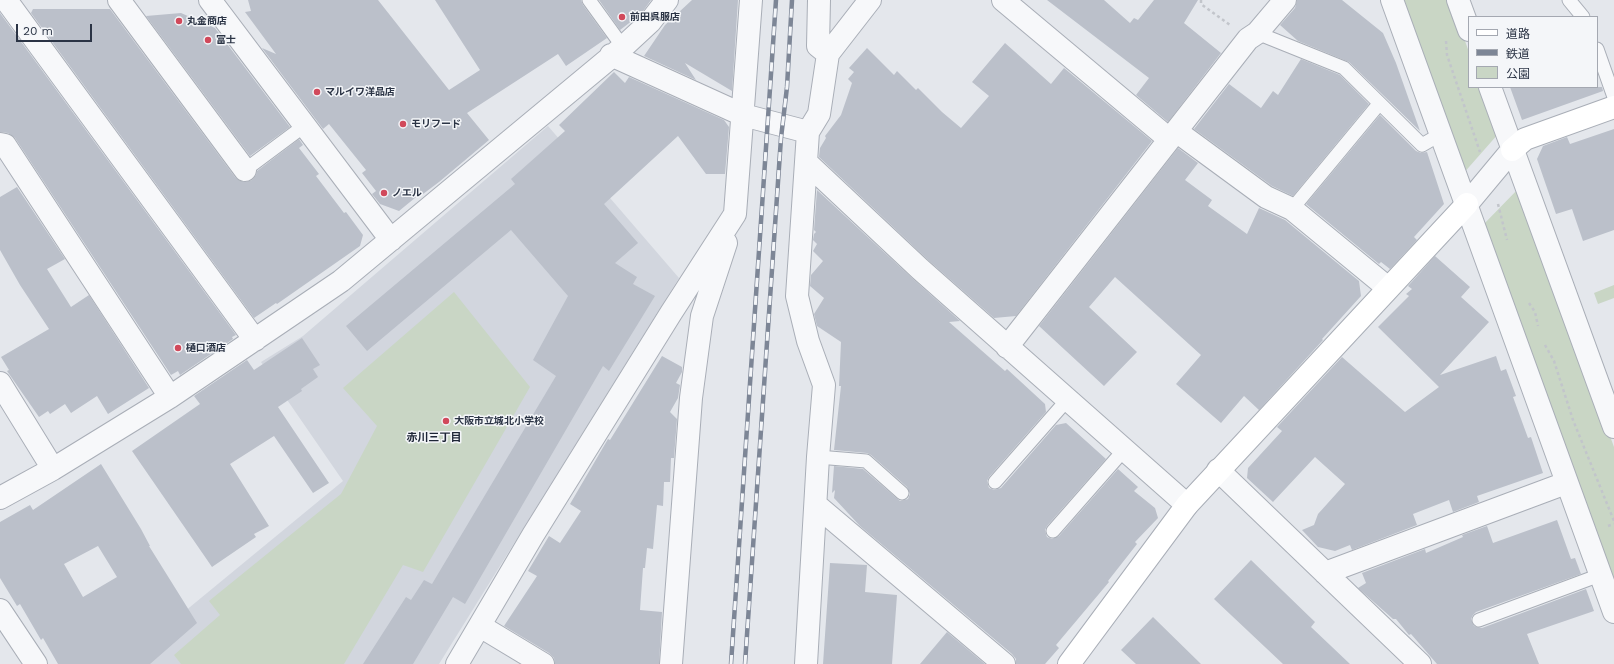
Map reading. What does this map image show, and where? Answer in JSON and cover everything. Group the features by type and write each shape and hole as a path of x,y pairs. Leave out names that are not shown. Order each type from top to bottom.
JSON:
{"street":[{"path":"6,0 255,340"},
{"path":"119,0 245,170"},
{"path":"210,0 391,240"},
{"path":"0,498 53,469 170,398 341,282 617,51 650,22 667,0"},
{"path":"671,664 692,398 702,316 735,214 751,0"},
{"path":"819,0 818,46 828,54"},
{"path":"806,664 818,457 824,385 808,341 797,296 808,132 819,114 828,54 870,0"},
{"path":"1003,0 1173,135 1266,197 1292,209 1388,288"},
{"path":"1007,347 1173,135 1253,36 1285,0"},
{"path":"1392,0 1614,612"},
{"path":"1458,0 1468,27"},
{"path":"617,51 743,115 808,132"},
{"path":"1490,88 1614,427"},
{"path":"1069,664 1187,506 1218,470 1467,204 1512,150 1525,139 1614,107"},
{"path":"0,144 5,145 170,398"},
{"path":"806,162 920,269 1187,506"},
{"path":"457,664 533,535 662,327 735,214"},
{"path":"0,383 53,469"},
{"path":"1218,470 1420,664"},
{"path":"1325,573 1566,483"},
{"path":"816,505 1004,664"},
{"path":"2,617 36,664"},
{"path":"480,626 543,664"}],"lane":[{"path":"589,0 617,51"},
{"path":"1568,0 1581,16"},
{"path":"1253,36 1344,68 1422,145 1441,134"},
{"path":"1598,52 1614,97"},
{"path":"1292,209 1379,104"},
{"path":"245,170 304,126"},
{"path":"995,482 1067,400"},
{"path":"1052,531 1124,450"},
{"path":"818,457 866,461 902,492"},
{"path":"1479,620 1600,575"}],"path":[{"path":"1201,0 1202,4 1253,36"},
{"path":"1447,37 1447,55 1482,158"},
{"path":"1498,201 1508,246"},
{"path":"1526,300 1535,312 1538,327"},
{"path":"1542,340 1554,361 1573,420 1614,521"}],"shaded area":[{"name":"大阪市立城北小学校","path":"548,126 679,278 439,664 134,664 156,635 343,481 261,362 303,336"}],"green space":[{"path":"1398,0 1450,0 1468,49 1468,88 1482,88 1499,133 1462,175"},
{"path":"1519,188 1614,447 1614,592 1482,226"},
{"path":"1614,285 1614,298 1598,304 1594,293"},
{"path":"454,292 530,387 423,572 403,565 344,664 181,664 174,655 220,615 209,601 341,494 377,426 343,388"}],"building":[{"path":"248,0 378,0 449,90 480,70 435,0 581,0 607,38 566,66 558,54 467,113 489,140 439,182 423,194 421,193 399,211 380,204 372,194 376,191 362,173 366,170 329,124 323,129 262,48 276,54 245,12 251,11"},
{"path":"599,0 651,0 641,14 620,30"},
{"path":"692,0 738,0 732,91 685,63 696,80 644,56 665,25"},
{"path":"1047,0 1104,0 1130,23 1134,18 1138,20 1154,0 1198,0 1184,23 1221,53 1168,122 1136,95 1149,78"},
{"path":"1297,0 1342,0 1383,33 1396,63 1420,131 1349,62 1298,41 1280,25 1295,8"},
{"path":"33,9 110,9 235,177 240,181 246,182 252,180 257,171 299,139 303,145 299,148 319,174 316,176 363,235 360,246 277,304 276,303 254,318 31,13"},
{"path":"0,13 236,335 232,337 233,339 180,375 178,371 171,375 15,138 8,133 0,132"},
{"path":"181,13 215,28 290,127 250,156 146,16"},
{"path":"1005,43 1051,84 1064,68 1152,141 1016,316 994,318 928,260 819,157 820,148 826,138 825,136 841,115 852,83 848,79 854,72 849,68 867,48 894,75 897,71 916,90 918,88 942,112 961,128 989,96 972,82"},
{"path":"1301,59 1340,75 1369,104 1293,196 1272,186 1194,129 1229,84 1261,108 1273,91 1278,95"},
{"path":"614,72 625,83 629,77 724,120 729,127 725,174 706,174 678,136 604,204 638,243 615,263 637,277 633,284 655,296 609,371 603,366 465,604 453,597 413,664 363,664 406,597 411,600 424,580 432,584 556,376 533,360 568,296 511,230 367,351 346,326 515,184 511,179 565,131 559,125"},
{"path":"1602,87 1603,91 1522,120 1510,88"},
{"path":"1380,115 1416,151 1421,153 1427,152 1444,204 1414,237 1417,240 1390,269 1381,262 1379,264 1306,204"},
{"path":"1614,129 1614,230 1583,241 1572,209 1556,214 1537,159 1543,146 1567,137 1570,144"},
{"path":"1178,148 1198,163 1185,180 1212,200 1208,206 1247,234 1259,208 1285,220 1359,281 1361,296 1259,410 1244,396 1221,423 1176,384 1201,355 1115,277 1089,307 1137,352 1104,386 1039,326"},
{"path":"17,187 65,259 47,269 71,307 89,295 149,388 108,414 97,396 71,413 65,404 50,414 48,411 39,417 7,371 9,370 1,357 49,329 20,285 0,250 0,197"},
{"path":"817,190 960,321 949,322 1005,371 1007,369 1045,404 1046,412 989,477 987,481 989,488 994,490 1001,488 1056,425 1066,423 1106,459 1047,526 1045,530 1047,537 1052,539 1059,536 1118,469 1138,487 1134,491 1155,508 1158,518 1135,542 1137,544 1108,581 1109,582 1056,645 1059,648 1045,664 1016,664 1016,659 1012,654 860,526 834,498 835,490 832,493 834,466 863,469 900,501 908,499 910,494 907,487 871,455 867,453 834,450 841,386 839,386 841,342 817,326 814,314 824,298 810,286 811,275 823,261 813,251 817,244 813,240 816,232 814,230"},
{"path":"1435,256 1470,287 1461,297 1489,322 1440,375 1496,356 1501,371 1506,369 1516,396 1513,397 1528,438 1531,437 1543,473 1477,496 1479,502 1453,512 1449,500 1413,514 1417,525 1352,550 1350,545 1335,551 1318,547 1302,530 1314,525 1318,514 1345,484 1315,457 1273,502 1247,478 1248,468 1282,431 1277,427 1342,357 1405,412 1439,387 1378,327 1409,296 1406,294 1412,289 1408,286"},
{"path":"302,338 320,365 313,369 318,377 301,389 302,391 278,407 329,483 313,493 274,436 230,464 269,526 254,534 256,537 212,567 132,451 200,404 194,396 247,360 254,370"},
{"path":"662,356 682,367 682,372 676,383 680,385 678,398 670,412 677,419 674,458 671,458 670,482 664,482 663,506 657,505 653,549 647,548 645,568 643,568 640,610 662,612 659,664 555,664 554,658 549,653 504,626 537,576 528,571 549,536 560,543 581,511 570,504 608,439 610,440"},
{"path":"101,464 141,529 149,546 197,623 150,664 58,664 43,638 41,640 20,604 17,606 0,578 0,522 30,505 33,510","holes":["98,546 117,577 83,597 64,564"]},
{"path":"1557,520 1571,559 1575,558 1581,574 1476,612 1471,619 1474,626 1482,628 1586,589 1594,611 1527,634 1539,664 1437,664 1396,619 1393,619 1358,588 1366,583 1362,573 1425,549 1426,553 1463,537 1462,535 1487,526 1493,543"},
{"path":"1251,560 1315,622 1311,627 1350,664 1283,664 1214,599"},
{"path":"830,563 867,565 865,592 897,595 892,664 823,664"},
{"path":"1153,617 1201,664 1136,664 1121,650"},
{"path":"947,632 985,664 920,664"}],"railway":[{"path":"731,664 776,0"},
{"path":"745,664 781,138 787,87 792,0"}],"place":[{"name":"前田呉服店","path":"622,17"},
{"name":"丸金商店","path":"179,21"},
{"name":"富士","path":"208,40"},
{"name":"マルイワ洋品店","path":"317,92"},
{"name":"モリフード","path":"403,124"},
{"name":"ノエル","path":"384,193"},
{"name":"樋口酒店","path":"178,348"},
{"name":"大阪市立城北小学校","path":"446,421"}],"district":[{"name":"赤川三丁目","path":"434,438"}]}
